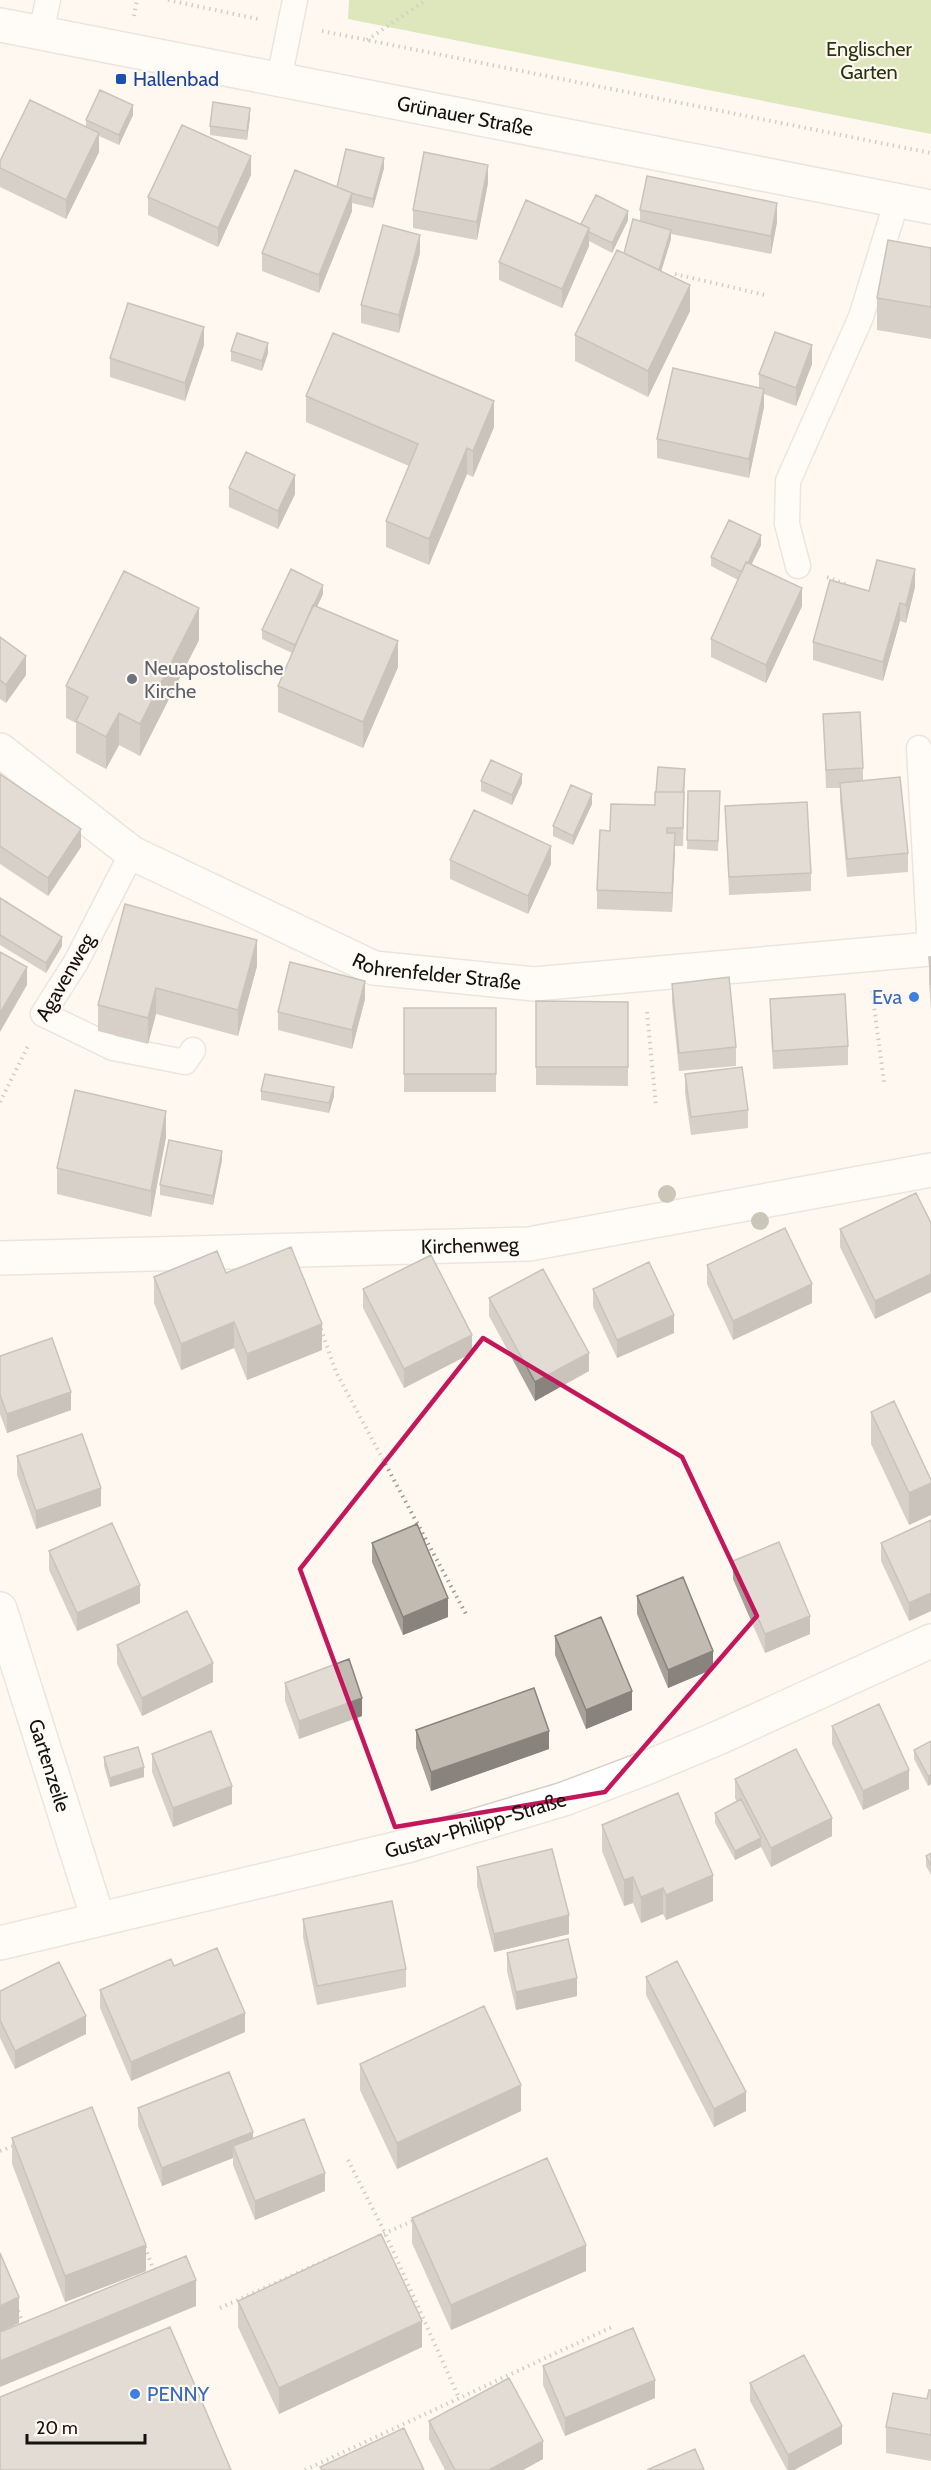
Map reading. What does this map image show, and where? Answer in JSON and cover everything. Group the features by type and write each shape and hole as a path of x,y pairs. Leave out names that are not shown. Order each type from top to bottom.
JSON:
{"street":[{"name":"Grünauer Straße","path":"0,25 931,207"},
{"name":"Rohrenfelder Straße","path":"0,750 132,853 374,968 534,984 931,949"},
{"name":"Kirchenweg","path":"0,1258 529,1244 931,1170"},
{"name":"Gartenzeile","path":"0,1609 98,1920"},
{"name":"Gustav-Philipp-Straße","path":"0,1943 406,1846 564,1799 718,1738 931,1641"}],"lane":[{"path":"42,33 48,0"},
{"path":"279,79 295,0"},
{"path":"798,566 787,524 788,481 861,317 897,200"},
{"path":"919,748 931,949"},
{"name":"Agavenweg","path":"43,1014 76,962 132,853"},
{"path":"43,1014 113,1048 185,1062 193,1050"}],"path":[{"path":"134,16 137,0"},
{"path":"168,0 931,153"},
{"path":"366,40 426,0"},
{"path":"675,274 765,295"},
{"path":"867,955 884,1083"},
{"path":"643,976 656,1106"},
{"name":"Agavenweg","path":"0,1102 43,1014"},
{"path":"320,1328 336,1372 467,1616"},
{"path":"0,2151 21,2143"},
{"path":"348,2160 385,2233 459,2398"},
{"path":"375,2238 417,2219"},
{"path":"143,2244 156,2277"},
{"path":"220,2308 334,2257"},
{"path":"14,2302 28,2335"},
{"path":"305,2470 612,2326"}],"highlighted area":[{"path":"483,1338 682,1457 757,1616 605,1792 395,1827 300,1569"}],"green space":[{"name":"Englischer Garten","path":"349,0 931,0 931,134 348,19"}],"building":[{"path":"100,90 133,105 119,135 86,120"},
{"path":"30,100 99,133 66,200 0,168 0,161"},
{"path":"213,102 250,108 247,131 210,126"},
{"path":"182,125 251,156 218,228 148,197"},
{"path":"346,149 384,158 373,199 337,187"},
{"path":"424,152 488,165 477,222 413,210"},
{"path":"295,170 352,193 319,275 262,253"},
{"path":"647,176 777,203 771,236 640,210"},
{"path":"596,195 628,211 612,243 589,232 589,228 581,224"},
{"path":"526,200 589,228 562,289 499,262"},
{"path":"633,219 671,230 659,270 624,253"},
{"path":"383,225 420,235 399,315 361,305"},
{"path":"888,240 931,248 931,307 877,298"},
{"path":"617,250 690,285 648,371 575,335"},
{"path":"128,303 204,327 185,383 110,358"},
{"path":"775,332 812,345 796,388 759,374"},
{"path":"237,333 268,343 262,361 231,351"},
{"path":"333,333 494,401 473,451 467,448 429,539 386,521 418,444 306,396"},
{"path":"673,368 764,389 749,459 657,439"},
{"path":"246,452 295,475 278,511 229,488"},
{"path":"729,520 761,535 742,572 711,557"},
{"path":"877,560 915,569 906,605 900,603 883,662 813,642 830,580 869,591"},
{"path":"746,562 802,588 766,665 711,639"},
{"path":"291,569 323,585 295,645 262,630"},
{"name":"Neuapostolische Kirche","path":"124,571 199,608 140,724 119,713 106,737 76,721 88,697 66,686"},
{"path":"313,605 398,641 363,722 278,686"},
{"path":"0,637 26,656 6,685 0,680"},
{"path":"860,712 863,768 826,770 823,714"},
{"path":"491,760 522,774 512,795 481,781"},
{"path":"658,767 685,769 683,792 656,792"},
{"path":"0,774 81,829 48,878 0,846"},
{"path":"900,777 908,853 847,859 840,783"},
{"path":"571,785 592,794 573,836 553,826"},
{"path":"688,791 720,791 718,841 687,840"},
{"path":"655,792 684,792 683,828 667,828 667,833 675,833 672,893 597,890 600,830 610,831 611,804 655,805"},
{"path":"807,802 811,873 729,877 725,806"},
{"path":"474,810 551,846 528,896 450,860"},
{"path":"0,898 62,937 46,963 0,935"},
{"path":"125,904 257,940 238,1010 156,988 148,1018 98,1005"},
{"path":"0,952 27,967 0,1013"},
{"path":"929,957 931,957 931,985"},
{"path":"290,962 365,981 352,1030 278,1012"},
{"path":"729,977 736,1047 679,1053 672,984"},
{"path":"845,994 848,1046 773,1051 770,999"},
{"path":"536,1001 628,1002 628,1067 536,1067"},
{"path":"404,1008 496,1008 496,1074 404,1074"},
{"path":"742,1067 748,1110 691,1117 685,1074"},
{"path":"265,1074 334,1087 329,1103 261,1091"},
{"path":"75,1090 166,1111 151,1191 57,1168"},
{"path":"169,1140 222,1151 213,1196 160,1185"},
{"path":"916,1193 931,1223 931,1274 875,1301 840,1229"},
{"path":"785,1228 812,1284 733,1321 707,1265"},
{"path":"291,1247 322,1324 247,1354 234,1322 181,1344 154,1277 217,1251 226,1273"},
{"path":"431,1255 472,1335 404,1369 363,1289"},
{"path":"649,1262 674,1315 617,1340 593,1289"},
{"path":"543,1269 589,1353 535,1382 489,1298"},
{"path":"52,1338 71,1392 7,1414 0,1395 0,1356"},
{"path":"894,1401 931,1480 931,1483 909,1493 871,1412"},
{"path":"82,1434 101,1488 36,1511 17,1456"},
{"path":"931,1520 931,1593 909,1603 881,1543"},
{"path":"112,1523 140,1585 77,1613 49,1551"},
{"path":"417,1524 448,1598 403,1617 372,1543"},
{"path":"779,1542 810,1616 765,1634 733,1561"},
{"path":"683,1577 713,1651 668,1670 637,1596"},
{"path":"187,1611 213,1663 142,1698 117,1645"},
{"path":"601,1617 632,1691 586,1710 555,1636"},
{"path":"349,1659 362,1698 299,1721 285,1683"},
{"path":"534,1688 549,1731 431,1772 416,1730"},
{"path":"879,1704 909,1770 863,1791 832,1726"},
{"path":"211,1731 232,1786 173,1808 152,1754"},
{"path":"931,1741 931,1775 928,1776 914,1750"},
{"path":"138,1747 144,1767 110,1778 104,1757"},
{"path":"796,1749 832,1818 771,1848 735,1779"},
{"path":"678,1793 713,1875 666,1895 663,1888 641,1897 633,1877 624,1880 602,1825"},
{"path":"741,1799 761,1838 735,1851 715,1813"},
{"path":"552,1849 569,1915 494,1934 477,1867"},
{"path":"931,1853 931,1866 926,1856"},
{"path":"392,1901 406,1969 317,1986 303,1919"},
{"path":"568,1939 577,1978 516,1992 507,1953"},
{"path":"217,1948 245,2013 131,2062 100,1990 171,1959 174,1966"},
{"path":"677,1961 746,2092 714,2109 646,1977"},
{"path":"59,1962 86,2016 15,2051 0,2020 0,1991"},
{"path":"484,2006 521,2085 397,2143 360,2064"},
{"path":"229,2072 253,2132 162,2168 138,2108"},
{"path":"92,2107 146,2245 65,2276 12,2138"},
{"path":"304,2119 325,2173 255,2201 233,2146"},
{"path":"547,2158 586,2245 451,2305 412,2218"},
{"path":"381,2234 422,2321 279,2388 238,2301"},
{"path":"0,2253 19,2297 0,2306"},
{"path":"186,2256 196,2280 0,2361 0,2332"},
{"name":"PENNY","path":"170,2327 231,2470 0,2470 0,2397"},
{"path":"633,2328 655,2380 565,2418 543,2366"},
{"path":"804,2355 842,2426 788,2455 750,2383"},
{"path":"509,2378 543,2441 489,2470 455,2470 429,2421"},
{"path":"929,2390 931,2390 931,2435 886,2427 893,2393 927,2399"},
{"path":"404,2428 424,2470 322,2470 320,2467"},
{"path":"695,2449 704,2470 647,2470"}],"place":[{"name":"Hallenbad","path":"121,79"},
{"name":"Neuapostolische Kirche","path":"132,679"},
{"name":"Eva","path":"914,997"},
{"name":"PENNY","path":"135,2394"}]}
